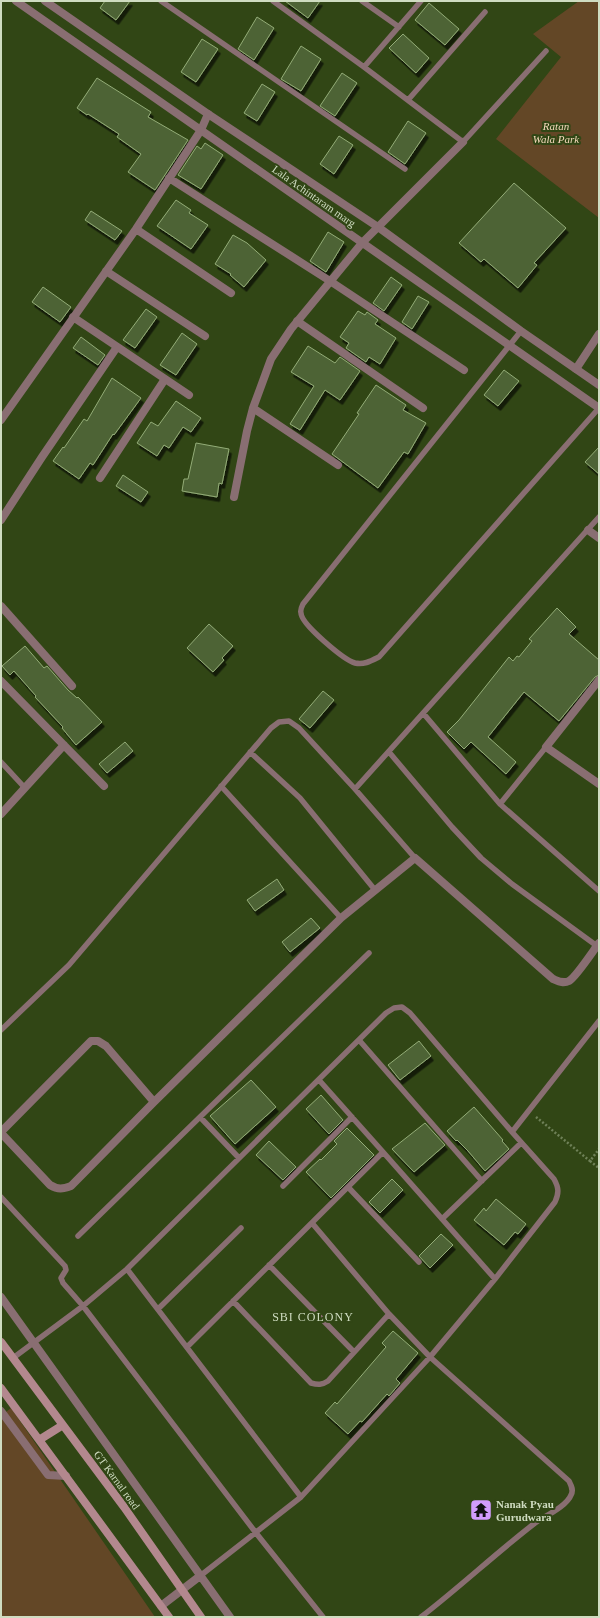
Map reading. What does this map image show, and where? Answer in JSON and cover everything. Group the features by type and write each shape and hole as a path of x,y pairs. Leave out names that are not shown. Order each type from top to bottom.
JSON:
{"main road":[{"name":"GT Karnal road","path":"1,1342 124,1507 201,1617"},
{"path":"1,1388 169,1617"},
{"path":"39,1440 63,1425"}],"street":[{"name":"Lala Achintaram marg","path":"16,1 599,408"},
{"name":"Lala Achintaram marg","path":"45,1 208,114 378,227 599,385"},
{"path":"1,420 136,229 200,130 208,114"},
{"path":"234,497 253,408 271,359 297,321 362,243 463,142"},
{"path":"169,178 330,281 464,370"},
{"path":"136,229 230,293"},
{"path":"106,271 205,336"},
{"path":"73,317 188,395"},
{"path":"297,321 423,408"},
{"path":"576,369 599,334"},
{"path":"1,520 117,347"},
{"path":"100,478 165,379"},
{"path":"253,408 338,465"},
{"path":"588,530 599,538"},
{"path":"1,606 72,686"},
{"path":"1,680 104,786"},
{"path":"599,680 546,748 599,784"},
{"path":"1,814 64,745"},
{"path":"154,1102 106,1046 98,1041 90,1041 1,1132 50,1185 56,1189 64,1189 71,1186 341,918 414,858 553,979 561,982 568,981 598,944"},
{"path":"1,1297 230,1617"},
{"path":"1,1411 48,1475 66,1476"},
{"path":"161,1606 200,1576"}],"lane":[{"path":"161,1 405,169"},
{"path":"273,1 364,67 463,142 546,51"},
{"path":"362,1 399,27"},
{"path":"364,67 421,1"},
{"path":"408,100 485,12"},
{"path":"522,331 303,604 300,614 306,624 346,659 356,663 368,663 379,657 599,408"},
{"path":"355,790 599,517"},
{"path":"423,713 500,804 599,891"},
{"path":"1,1030 69,965 250,752 271,728 279,722 289,721 299,728 414,858"},
{"path":"500,804 546,748"},
{"path":"250,752 300,798 375,890"},
{"path":"389,752 452,827 481,858 512,884 598,944"},
{"path":"1,762 25,788"},
{"path":"221,786 341,918"},
{"path":"78,1236 369,953"},
{"path":"13,1358 83,1306 127,1268 386,1013 394,1008 402,1007 410,1013 554,1179 558,1187 558,1195 555,1202 495,1279 430,1357 301,1497 200,1576"},
{"path":"512,1132 599,1021"},
{"path":"359,1040 482,1181"},
{"path":"319,1080 495,1279"},
{"path":"283,1186 352,1116"},
{"path":"200,1117 239,1158"},
{"path":"442,1219 522,1143"},
{"path":"187,1347 383,1152"},
{"path":"348,1187 419,1262"},
{"path":"1,1197 65,1266 66,1270 62,1275 62,1281 83,1306 256,1533 323,1617"},
{"path":"312,1223 389,1314 430,1357 569,1480 572,1488 572,1495 566,1502 535,1523 452,1593 421,1617"},
{"path":"158,1308 241,1228"},
{"path":"270,1265 354,1352"},
{"path":"127,1268 301,1497"},
{"path":"233,1301 312,1382 317,1385 328,1381 389,1314"}],"path":[{"path":"540,1112 536,1118 599,1168"},
{"path":"590,1161 599,1149"}],"green space":[{"name":"Ratan Wala Park","path":"579,1 599,1 599,218 496,139 561,57 533,34"},
{"path":"11,1408 155,1617 1,1617 1,1416"}],"building":[{"path":"105,1 130,1 116,20 100,8"},
{"path":"285,1 320,1 308,18"},
{"path":"429,3 459,29 445,45 415,20"},
{"path":"257,17 274,28 254,60 238,49"},
{"path":"403,34 429,58 416,73 389,48"},
{"path":"202,39 218,49 196,82 181,72"},
{"path":"301,46 321,59 301,91 281,79"},
{"path":"342,73 357,83 335,116 320,106"},
{"path":"97,78 151,112 148,117 188,140 155,190 128,172 141,154 117,137 119,134 77,108"},
{"path":"262,84 275,92 257,121 244,113"},
{"path":"408,121 426,133 405,164 388,152"},
{"path":"339,136 353,145 334,174 320,164"},
{"path":"205,143 223,155 201,189 178,175 197,146 201,149"},
{"path":"514,183 566,228 534,263 537,265 518,288 484,259 481,262 459,243"},
{"path":"176,200 191,210 189,213 208,225 191,249 157,226"},
{"path":"91,211 122,231 115,240 85,220"},
{"path":"328,232 344,242 326,272 310,261"},
{"path":"233,235 247,243 266,260 244,287 230,275 231,274 215,264"},
{"path":"391,277 402,285 384,311 373,303"},
{"path":"43,287 71,307 60,322 32,302"},
{"path":"418,296 429,302 412,329 402,322"},
{"path":"146,309 157,317 135,348 123,340"},
{"path":"358,311 365,315 367,312 378,320 375,324 396,338 380,364 369,357 366,362 346,348 349,343 340,337"},
{"path":"182,333 197,344 176,375 160,365"},
{"path":"81,337 105,355 98,365 73,348"},
{"path":"308,346 335,363 340,357 360,371 340,400 325,390 300,430 290,424 314,386 291,372"},
{"path":"504,370 519,381 498,406 484,395"},
{"path":"112,378 141,398 114,435 113,434 93,465 90,463 79,479 53,461 84,419 87,421"},
{"path":"376,385 406,405 403,410 426,423 408,454 404,452 378,488 332,454 359,414 357,413"},
{"path":"176,401 201,418 191,432 183,427 169,448 164,445 157,456 137,443 151,422 158,426"},
{"path":"196,443 229,449 222,484 219,483 217,497 182,491 184,479 188,479"},
{"path":"599,447 599,474 585,462"},
{"path":"123,475 148,492 141,502 116,486"},
{"path":"557,608 576,627 569,634 599,660 599,675 595,677 559,721 524,692 488,737 516,762 506,774 471,742 464,749 447,732 459,720 509,657 513,661 517,656 519,657 532,641 529,639"},
{"path":"209,624 233,646 222,658 224,660 213,672 187,648"},
{"path":"25,646 44,668 47,666 68,690 77,698 78,697 102,722 76,745 62,728 63,727 35,697 36,696 14,671 10,675 2,666"},
{"path":"323,691 334,700 310,728 299,719"},
{"path":"125,742 133,751 107,773 99,764"},
{"path":"277,879 284,890 255,911 247,900"},
{"path":"311,918 320,928 290,952 282,942"},
{"path":"419,1041 431,1056 400,1080 388,1065"},
{"path":"251,1080 276,1107 235,1144 210,1116"},
{"path":"321,1095 343,1120 329,1134 306,1109"},
{"path":"474,1107 509,1149 485,1171 468,1151 447,1131"},
{"path":"425,1123 445,1145 414,1172 392,1149"},
{"path":"347,1128 374,1155 331,1198 306,1172 337,1144 334,1141"},
{"path":"269,1141 296,1167 283,1180 256,1155"},
{"path":"392,1179 403,1190 380,1213 369,1202"},
{"path":"496,1199 526,1224 518,1234 515,1232 504,1245 474,1220 484,1208 486,1211"},
{"path":"441,1234 453,1245 430,1268 419,1256"},
{"path":"393,1331 418,1353 396,1379 400,1383 389,1396 387,1394 362,1422 360,1421 348,1434 325,1413 335,1402 337,1404 386,1347 382,1343"}],"place":[{"name":"Nanak Pyau Gurudwara","path":"481,1510"}],"district":[{"name":"SBI COLONY","path":"313,1317"}]}
